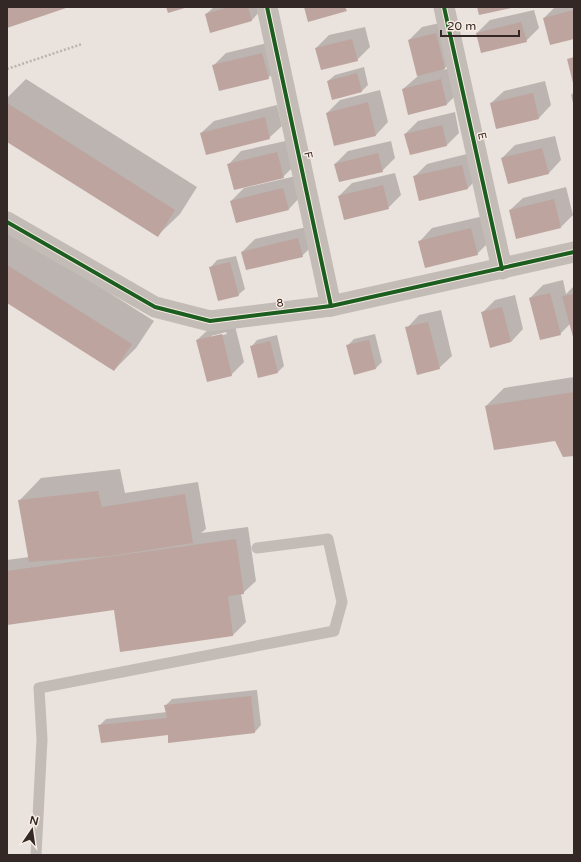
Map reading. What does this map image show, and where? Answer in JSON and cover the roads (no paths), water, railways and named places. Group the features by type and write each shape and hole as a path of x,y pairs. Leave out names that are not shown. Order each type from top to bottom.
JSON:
{"street":[{"name":"F","path":"267,7 331,306"},
{"name":"E","path":"444,7 502,269"},
{"name":"8","path":"7,222 155,307 210,321 331,306 574,252"}],"lane":[{"path":"36,855 42,739 40,688 334,631 342,602 328,539 257,548"}]}
